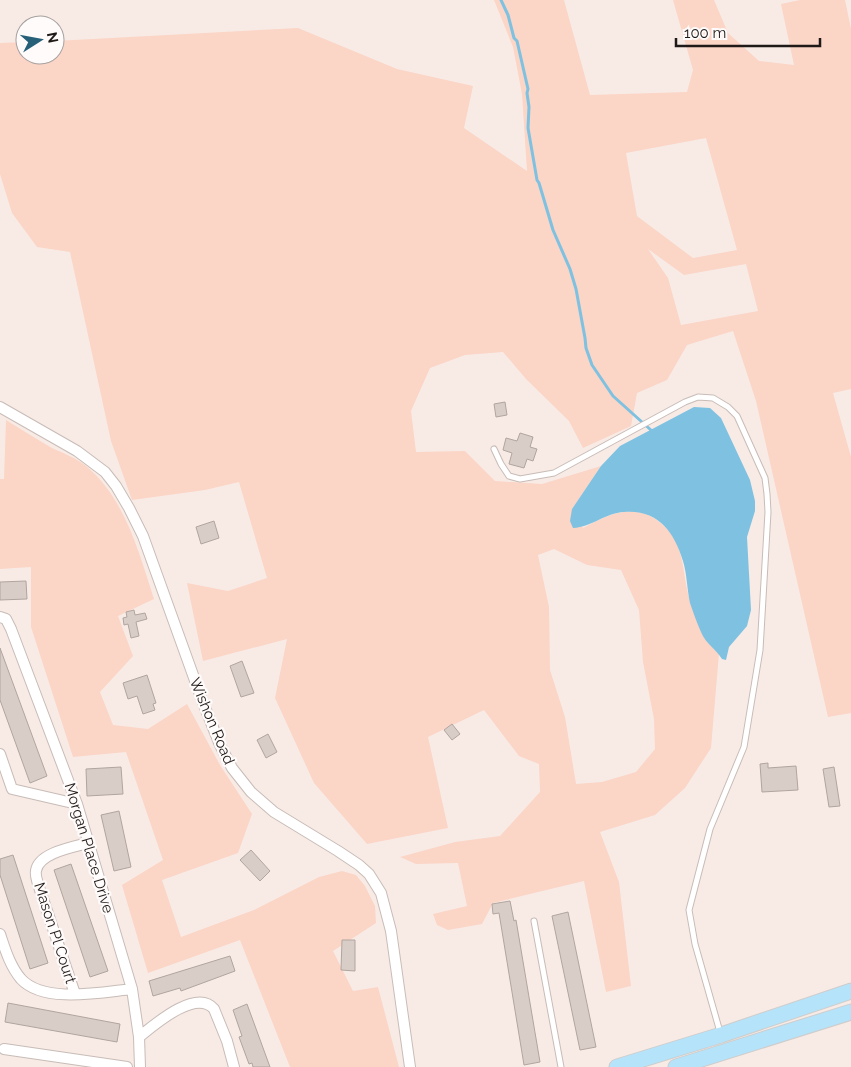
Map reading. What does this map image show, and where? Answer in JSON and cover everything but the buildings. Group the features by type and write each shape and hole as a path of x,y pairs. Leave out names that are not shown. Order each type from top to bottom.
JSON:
{"main road":[{"path":"617,1067 851,991"},
{"path":"676,1067 851,1012"}],"street":[{"name":"Wishon Road","path":"0,407 77,451 100,468 116,486 143,536 202,700 220,745 239,779 274,812 359,866 369,874 377,885 386,909 391,931 410,1067"},
{"name":"Morgan Place Drive","path":"0,617 6,619 9,624 76,804 132,989 140,1037 140,1067"},
{"path":"0,754 12,789 76,804"},
{"name":"Mason Pl Court","path":"75,994 38,884 36,871 39,863 50,855 88,843"},
{"path":"0,934 10,963 22,980 32,987 52,994 132,989"},
{"path":"140,1037 158,1021 181,1008 194,1004 208,1004 214,1009 220,1020 234,1067"},
{"path":"4,1049 127,1067"}],"lane":[{"path":"494,449 509,476 520,479 554,473 685,402 698,397 713,398 737,416 764,478 768,512 760,650 744,747 710,829 689,910 695,944 720,1035"},
{"path":"534,921 561,1067"}],"shaded area":[{"path":"494,0 564,0 590,95 687,92 693,70 673,0 714,0 728,33 759,61 794,65 781,4 800,0 845,0 851,29 851,389 833,393 851,457 851,713 828,717 756,401 733,331 687,345 667,380 637,393 631,426 583,448 569,421 526,379 503,352 465,355 430,368 411,411 416,452 465,451 495,481 542,484 601,466 572,509 583,528 600,519 627,512 646,514 666,527 678,547 693,610 708,642 719,653 711,748 685,788 655,815 600,832 619,882 631,986 606,992 584,881 493,903 482,924 448,930 437,925 433,914 467,906 458,863 416,864 400,857 455,842 500,836 540,792 539,764 519,756 484,710 428,737 448,828 367,844 314,783 275,698 287,639 203,661 187,583 228,591 267,578 239,482 205,490 132,500 111,441 70,252 37,247 12,213 0,174 0,43 15,42 15,65 65,65 65,40 298,28 397,69 473,86 464,128 527,171 522,94 513,47","holes":["706,138 737,250 693,258 637,216 626,153","648,249 684,275 746,264 758,311 681,325 668,278","554,549 587,565 621,570 639,610 643,662 654,719 655,749 636,772 602,782 576,784 565,717 550,670 549,607 538,555"]},
{"path":"6,420 46,445 74,458 100,479 121,510 136,545 154,599 118,616 133,656 100,692 113,725 148,729 187,704 220,765 252,814 238,853 162,880 181,937 254,910 319,877 342,871 356,875 365,886 375,906 376,923 333,951 353,991 378,987 399,1067 290,1067 240,940 148,973 122,885 163,860 126,752 73,757 31,627 31,567 0,569 0,479 4,479"}],"water":[{"path":"694,407 710,408 721,418 750,480 755,501 755,511 747,537 751,610 747,626 729,647 726,660 722,659 701,632 690,603 684,566 679,550 675,540 662,524 655,518 636,512 617,513 573,528 570,521 572,509 601,466 620,446"}],"waterway":[{"path":"501,0 508,15 514,38 517,41 528,89 528,128 537,180 553,230 570,269 576,289 586,348 592,365 613,396 652,431"}]}
